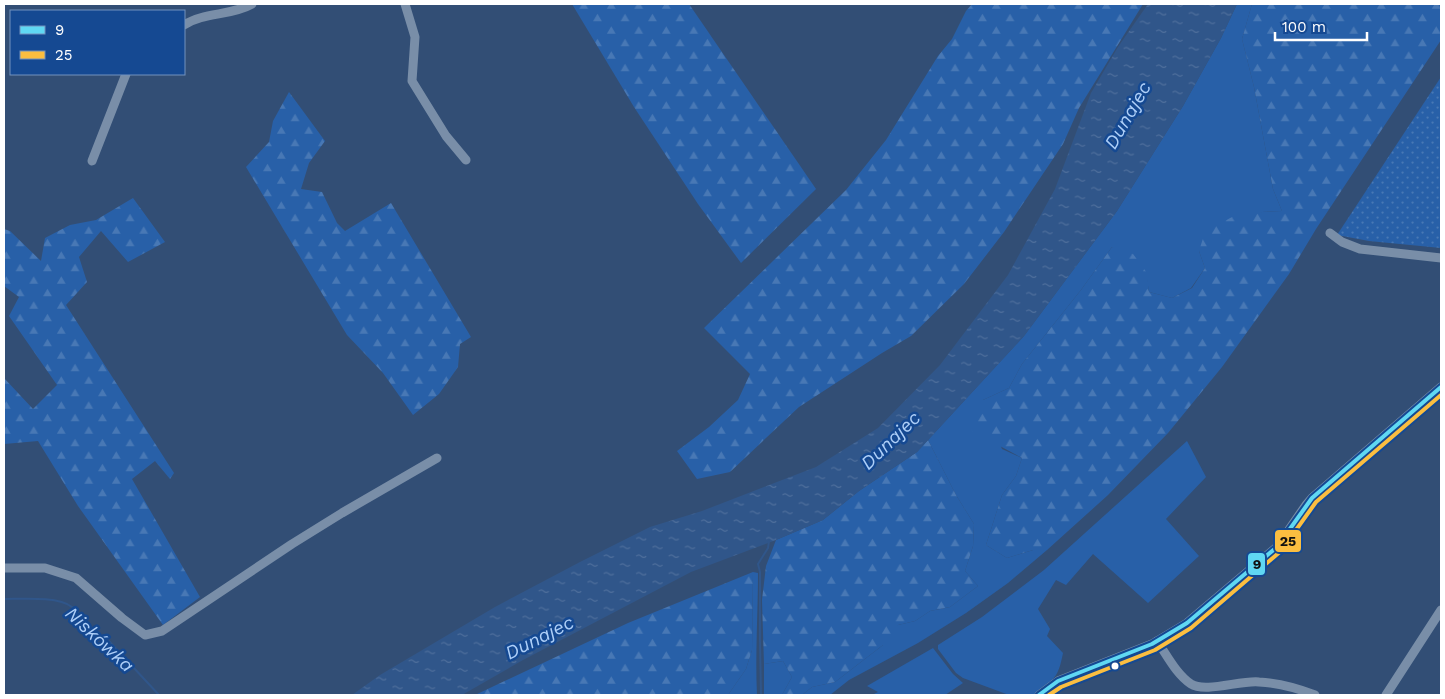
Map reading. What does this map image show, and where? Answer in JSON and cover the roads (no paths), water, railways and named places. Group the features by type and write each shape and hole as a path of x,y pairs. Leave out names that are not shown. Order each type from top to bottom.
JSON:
{"street":[{"path":"185,24 192,19 244,9 252,4"},
{"path":"405,4 415,38 412,82 446,136 466,160"},
{"path":"92,160 126,75"},
{"path":"1330,233 1342,242 1360,249 1441,258"},
{"path":"1039,695 1058,681 1157,641 1187,623 1277,547 1312,498 1441,387"},
{"path":"4,568 45,568 76,578 122,618 145,635 162,632 317,528 437,458"},
{"path":"1386,695 1441,610"},
{"path":"1157,641 1177,670 1191,684 1202,687 1257,682 1285,686 1315,695"}],"water":[{"name":"Dunajec","path":"1148,4 1237,4 1221,38 1183,106 1117,211 1024,336 917,452 859,491 823,520 691,572 523,660 462,695 352,695 380,675 495,607 580,562 650,527 702,511 816,467 878,428 940,365 1008,275 1055,189 1091,93 1118,47"}],"waterway":[{"path":"761,695 760,572 758,564 768,548 769,541"},
{"name":"Niskówka","path":"4,599 49,600 66,603 91,628 106,638 159,695"}]}
